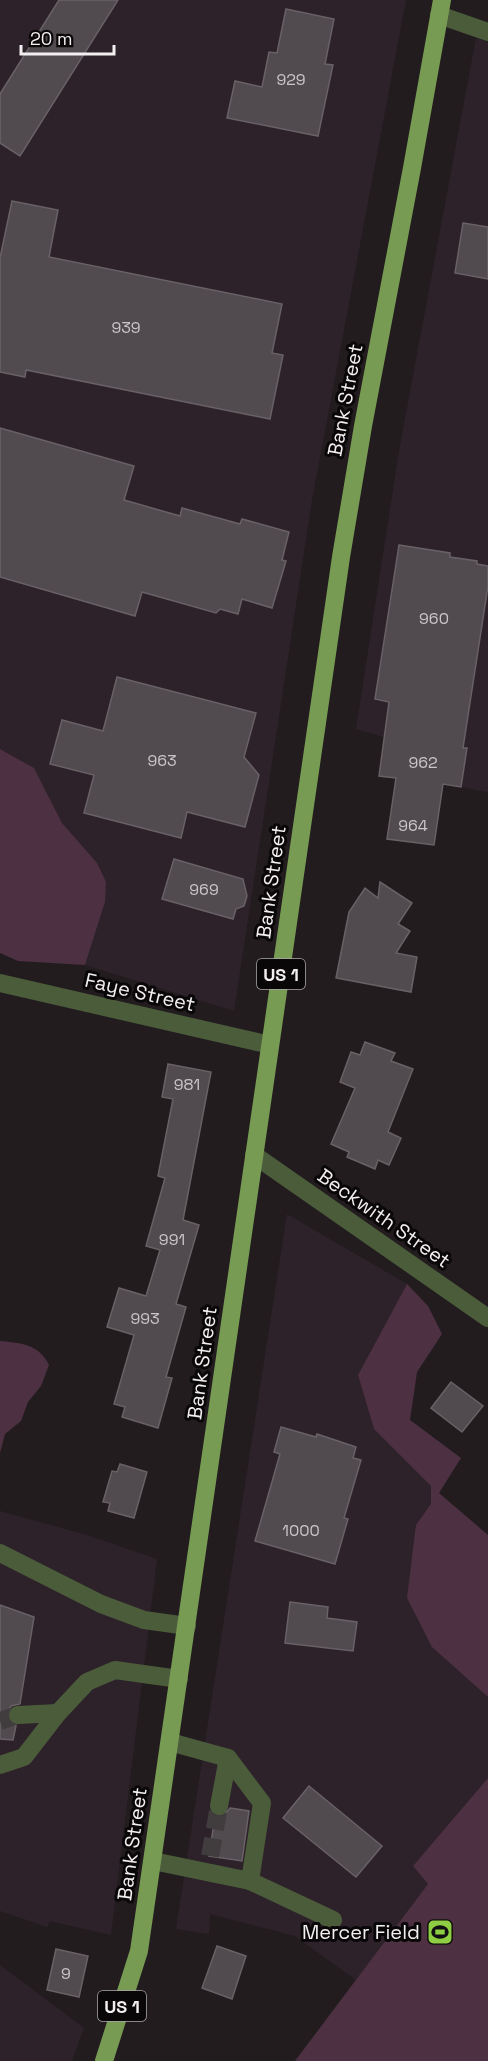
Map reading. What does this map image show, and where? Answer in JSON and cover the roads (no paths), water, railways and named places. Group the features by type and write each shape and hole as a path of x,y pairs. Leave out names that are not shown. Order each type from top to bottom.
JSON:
{"main road":[{"name":"Bank Street","path":"104,2061 139,1951 352,488 440,8"}],"street":[{"path":"440,8 488,32"},
{"name":"Faye Street","path":"0,984 270,1045"},
{"name":"Beckwith Street","path":"254,1155 486,1314"},
{"path":"0,1553 101,1604 144,1620 187,1626"},
{"path":"0,1765 24,1757 58,1713 87,1682 115,1670 179,1678"},
{"path":"18,1715 58,1713"},
{"path":"170,1742 228,1758 262,1803 250,1881"},
{"path":"219,1806 228,1758"},
{"path":"153,1861 209,1864 333,1920"}],"tunnel":[{"path":"0,1721 18,1715"},
{"path":"210,1856 219,1806"}],"place":[{"name":"Mercer Field","path":"440,1932"}]}
